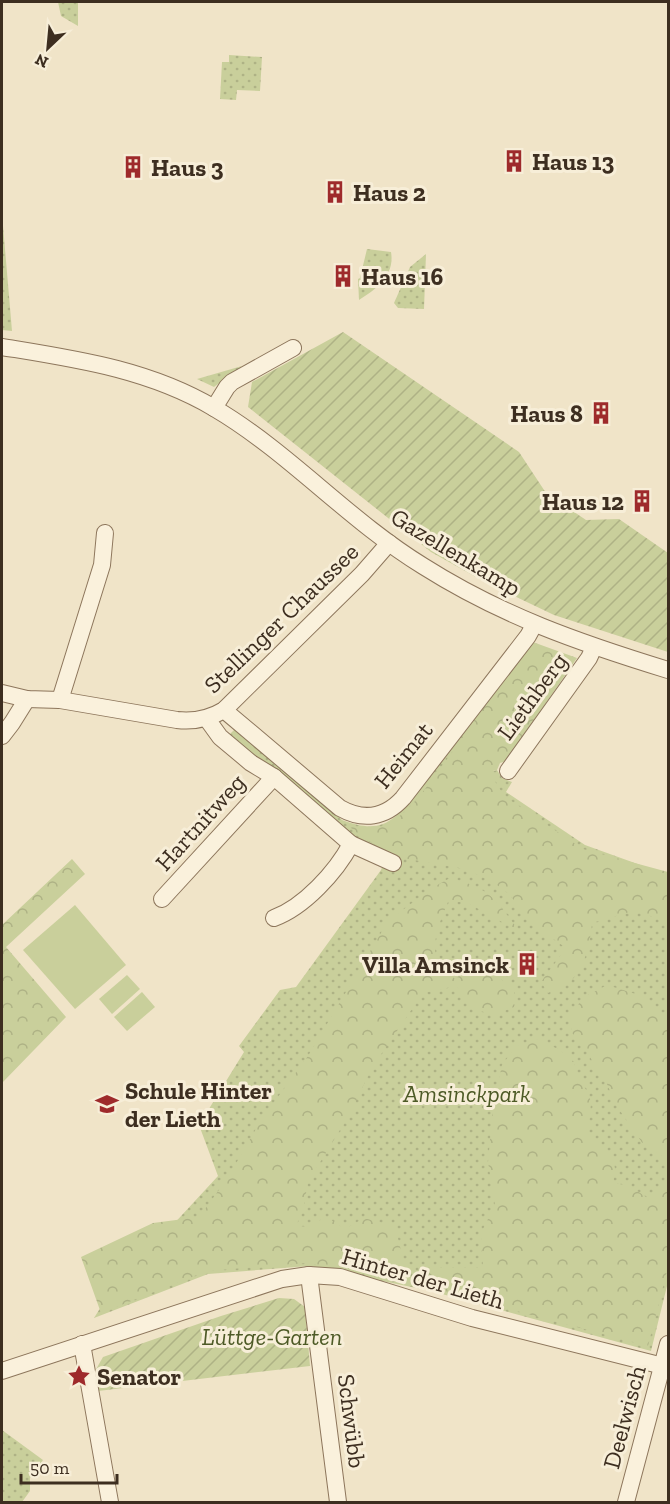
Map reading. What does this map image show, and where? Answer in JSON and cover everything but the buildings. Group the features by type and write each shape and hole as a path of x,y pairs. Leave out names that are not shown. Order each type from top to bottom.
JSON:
{"street":[{"name":"Gazellenkamp","path":"2,347 104,365 140,374 182,391 214,408 256,436 389,543 442,578 534,625 594,647 669,670"},
{"path":"214,408 232,382 293,348"},
{"path":"60,700 102,566 105,533"},
{"name":"Stellinger Chaussee","path":"2,693 27,699 60,700 177,720 207,719 224,710 362,574 389,543"},
{"name":"Heimat","path":"224,710 340,808 360,817 380,815 396,806 403,798 528,636 534,625"},
{"name":"Liethberg","path":"508,771 589,658 594,647"},
{"path":"2,736 27,699"},
{"path":"207,719 220,737 251,763 274,777 351,844 393,863"},
{"name":"Hartnitweg","path":"162,899 274,777"},
{"path":"274,918 293,909 334,871 351,844"},
{"name":"Hinter der Lieth","path":"2,1371 282,1279 309,1275 348,1279 472,1318 663,1366"},
{"name":"Schwübb","path":"309,1275 338,1503"},
{"path":"82,1344 110,1503"},
{"name":"Deelwisch","path":"626,1503 669,1344"}],"green space":[{"path":"58,2 78,2 78,26 61,16"},
{"path":"229,55 262,57 260,91 237,90 236,100 220,99 222,62 229,62"},
{"path":"2,214 12,331 2,330"},
{"path":"367,249 391,252 392,260 383,280 359,300 358,279"},
{"path":"426,254 424,309 398,308 394,303 410,267"},
{"path":"343,332 519,452 546,493 586,520 619,519 668,553 668,652 554,615 483,581 431,552 248,407 252,382"},
{"path":"242,366 214,387 197,379"},
{"path":"530,641 577,658 506,761 500,763 497,770 493,771 493,778 504,796 583,849 668,872 668,921 633,911 592,923 588,949 582,966 566,985 548,993 541,982 566,948 535,926 509,894 493,882 465,869 403,858 364,839 350,827 373,829 385,825 408,809 453,751 451,749"},
{"name":"Amsinckpark","path":"236,728 342,820 367,826 386,823 409,802 448,749 451,749 483,774 497,770 502,778 512,782 506,792 585,845 668,875 668,1282 651,1351 431,1291 309,1266 208,1274 94,1318 109,1294 218,1176 199,1125 244,1052 239,1046 280,990 296,987 381,870 387,854 362,842 228,736"},
{"path":"72,859 85,874 6,947 66,1017 2,1083 2,925"},
{"path":"450,878 484,891 498,903 520,932 466,902 448,902 435,943 437,959 455,979 473,966 491,972 514,989 514,1007 494,1013 481,1011 456,986 423,993 371,1069 351,1112 308,1182 303,1210 296,1226 312,1227 325,1216 345,1229 364,1218 389,1225 397,1234 408,1280 308,1263 207,1271 101,1313 81,1257 153,1223 199,1217 227,1179 261,1120 308,1056 388,921 432,888"},
{"path":"75,905 126,965 75,1009 23,950"},
{"path":"127,975 140,989 112,1014 99,999"},
{"path":"607,985 639,995 668,1024 668,1166 661,1155 643,1144 616,1105 584,1044 572,1033 570,1017 574,1009 586,996"},
{"path":"142,992 155,1007 127,1031 114,1017"},
{"path":"537,1039 560,1050 574,1062 578,1078 591,1102 585,1134 604,1148 614,1162 614,1183 630,1186 646,1197 652,1198 663,1184 668,1166 668,1267 648,1346 411,1283 429,1268 483,1268 481,1233 495,1205 488,1162 493,1107 502,1065 516,1046"},
{"name":"Lüttge-Garten","path":"279,1298 294,1299 305,1307 310,1366 98,1391 95,1371 103,1357"},
{"path":"2,1430 43,1460 30,1478 30,1491 22,1502 2,1502"}],"place":[{"name":"Haus 13","path":"514,161"},
{"name":"Haus 3","path":"133,167"},
{"name":"Haus 2","path":"335,192"},
{"name":"Haus 16","path":"343,276"},
{"name":"Haus 8","path":"601,413"},
{"name":"Haus 12","path":"642,501"},
{"name":"Villa Amsinck","path":"527,964"},
{"name":"Schule Hinter der Lieth","path":"107,1104"},
{"name":"Senator","path":"79,1376"}]}
